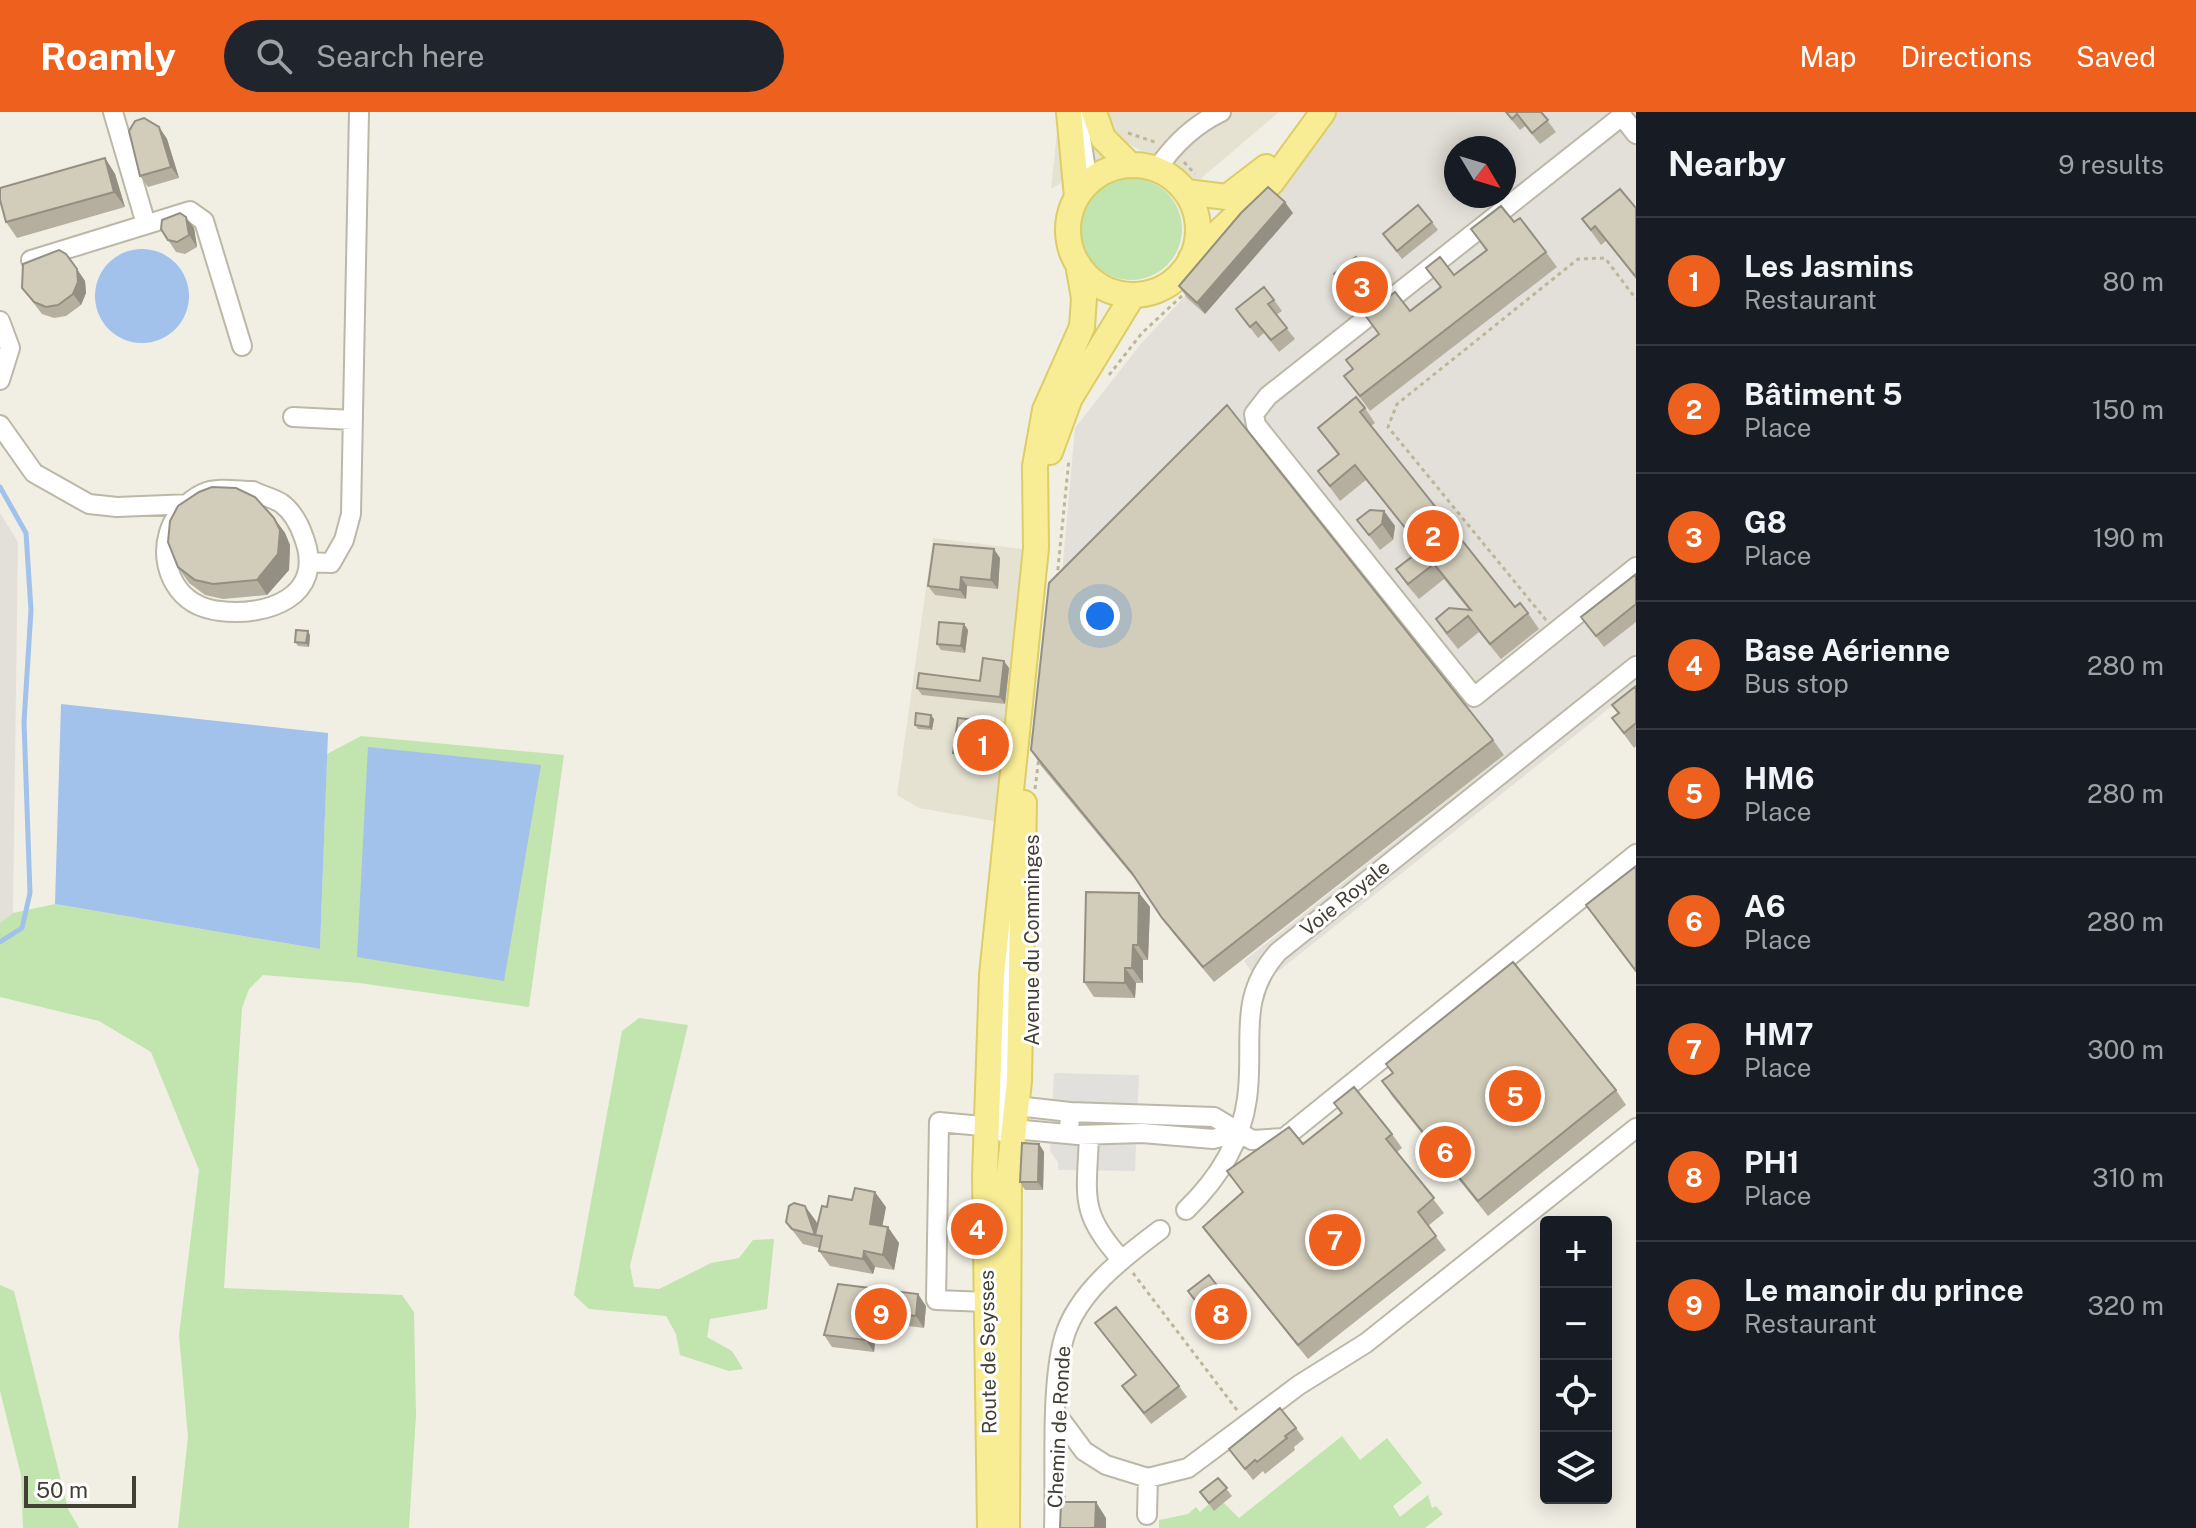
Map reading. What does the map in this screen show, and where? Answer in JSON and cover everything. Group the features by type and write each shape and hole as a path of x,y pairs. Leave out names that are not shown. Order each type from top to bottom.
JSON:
{"main road":[{"path":"1069,112 1082,190"},
{"path":"1094,112 1103,138 1130,165"},
{"path":"1311,112 1263,170 1236,193 1218,199 1186,192 1157,169 1130,165 1111,169 1082,190 1071,210 1068,238 1078,264 1101,287 1133,295 1154,291 1172,281 1191,258 1272,182 1323,112"},
{"path":"1186,192 1197,218 1196,245 1191,258"},
{"name":"Avenue du Comminges","path":"1004,1080 992,975 1036,548 1035,466 1045,410 1082,327 1084,298 1078,264"},
{"name":"Avenue du Comminges","path":"1004,1080 1025,774 1047,555 1047,466 1070,398 1133,295"},
{"name":"Route de Seysses","path":"1004,1080 1009,1175 1007,1528"},
{"name":"Route de Seysses","path":"990,1528 987,1302 1005,1120 1004,1080"}],"street":[{"path":"113,112 146,224"},
{"path":"309,562 331,563 344,540 351,514 359,112"},
{"path":"1081,112 1082,190"},
{"path":"1157,169 1169,151 1199,123 1221,112"},
{"path":"1629,124 1268,396 1254,414 1256,425 1474,697 1636,567"},
{"path":"31,260 190,211 204,221 242,346"},
{"path":"0,321 10,348 0,380"},
{"path":"293,417 353,420"},
{"path":"0,425 34,473 89,504 117,507 191,504"},
{"path":"237,491 253,491 281,504 299,526 310,553 307,575 292,596 271,609 247,614 203,609 180,592 165,566 166,539 177,515 191,504 206,492 237,491"},
{"name":"Voie Royale","path":"1186,1210 1209,1188 1240,1132 1247,1097 1251,994 1262,970 1278,952 1636,666"},
{"path":"987,1302 936,1300 939,1122 1005,1120 1070,1112 1142,1113 1214,1117 1252,1140 1284,1138 1636,854"},
{"path":"1069,1133 1070,1112"},
{"path":"1005,1120 1089,1135 1142,1133 1213,1139 1240,1132"},
{"path":"1058,1416 1084,1451 1106,1465 1148,1478 1188,1468 1320,1370 1366,1343 1636,1128"},
{"path":"1089,1135 1087,1210 1099,1235 1121,1259"},
{"name":"Chemin de Ronde","path":"1054,1523 1059,1370 1065,1336 1091,1292 1121,1259 1160,1230"},
{"path":"1147,1522 1148,1478"}],"path":[{"path":"1555,631 1388,427 1397,404 1578,259 1605,258 1636,299"},
{"path":"1105,379 1142,333 1194,283"},
{"path":"1057,579 1070,452"},
{"path":"1034,803 1040,746"},
{"path":"1121,1259 1247,1423"}],"shaded area":[{"path":"1059,112 1279,112 1198,181 1127,143 1051,189"},
{"path":"1335,112 1636,112 1636,687 1261,985 1244,961 1504,755 1238,418 1060,595 1075,428 1140,345 1277,195"},
{"path":"0,513 18,542 13,913 0,923"},
{"path":"933,538 1030,550 999,822 919,808 897,795"},
{"path":"1054,1073 1139,1075 1135,1171 1058,1170 1058,1162 1050,1151"}],"green space":[{"path":"1131,178 1151,182 1167,193 1178,209 1182,229 1178,249 1167,265 1151,276 1131,280 1111,276 1095,265 1084,249 1080,229 1084,209 1095,193 1111,182"},
{"path":"361,736 564,755 529,1007 359,983 263,975 249,989 242,1008 224,1288 402,1295 414,1312 416,1415 409,1528 178,1528 188,1437 179,1335 199,1170 151,1052 99,1021 0,997 0,923 13,913 55,904 320,949 327,754"},
{"path":"639,1018 688,1025 630,1266 634,1287 659,1289 711,1263 739,1258 753,1240 774,1239 767,1309 710,1319 707,1337 732,1351 743,1369 729,1371 680,1355 676,1334 666,1316 589,1309 574,1295 622,1031"},
{"path":"0,1285 14,1291 68,1509 79,1528 23,1528 21,1475 0,1391"},
{"path":"1342,1436 1360,1460 1387,1438 1422,1483 1393,1506 1400,1517 1428,1495 1432,1508 1436,1506 1443,1514 1425,1528 1159,1528 1159,1520 1188,1514 1196,1507 1200,1512 1209,1504 1214,1510 1224,1503 1239,1518"}],"water":[{"path":"142,249 160,253 175,263 185,278 189,296 185,314 175,329 160,339 142,343 124,339 109,329 99,314 95,296 99,278 109,263 124,253"},
{"path":"61,704 328,733 320,949 55,904"},
{"path":"368,747 541,765 504,981 357,957"}],"building":[{"path":"1506,112 1541,112 1548,120 1532,133 1517,114 1512,119"},
{"path":"144,118 159,127 171,167 140,176 129,131 135,121"},
{"path":"105,158 114,192 6,222 0,188"},
{"path":"1268,187 1285,202 1197,303 1179,286 1241,213"},
{"path":"1620,189 1636,208 1636,277 1595,226 1591,230 1582,219"},
{"path":"1418,205 1432,222 1397,251 1383,234"},
{"path":"1503,208 1514,222 1520,218 1546,252 1360,396 1344,376 1353,369 1346,360 1379,334 1365,315 1395,292 1410,311 1441,287 1426,268 1440,257 1454,275 1487,250 1471,229"},
{"path":"180,213 186,217 189,235 177,242 168,240 161,229 162,220"},
{"path":"59,250 77,269 78,282 73,294 58,305 46,307 34,302 22,288 23,264"},
{"path":"1356,257 1377,283 1355,300 1334,274"},
{"path":"1264,287 1274,300 1268,304 1287,328 1271,340 1256,322 1250,327 1236,309"},
{"path":"1356,397 1365,408 1360,412 1515,607 1520,603 1528,613 1490,644 1468,616 1447,633 1436,619 1449,608 1471,610 1434,564 1408,584 1396,569 1422,549 1355,465 1330,486 1318,471 1339,454 1318,428"},
{"path":"1227,405 1493,740 1203,967 1162,918 1132,873 1031,750 1049,583"},
{"path":"212,487 236,488 255,497 274,518 280,530 278,554 257,580 213,584 195,580 178,567 168,542 170,521 178,506"},
{"path":"1370,510 1384,511 1382,524 1369,535 1357,520"},
{"path":"934,544 994,549 991,580 961,577 960,590 928,586"},
{"path":"1636,574 1636,604 1596,636 1581,617"},
{"path":"939,622 964,624 961,646 937,644"},
{"path":"296,630 308,631 306,643 295,642"},
{"path":"983,658 1004,661 1000,697 917,688 919,673 980,681"},
{"path":"1636,686 1636,723 1624,733 1612,718 1619,713 1612,705"},
{"path":"916,713 931,715 930,727 915,725"},
{"path":"958,718 994,722 990,756 953,753"},
{"path":"1636,866 1636,971 1586,905"},
{"path":"1086,892 1139,893 1138,945 1133,945 1132,968 1125,968 1125,983 1084,982"},
{"path":"1513,962 1616,1090 1478,1201 1382,1081 1393,1073 1386,1064"},
{"path":"1354,1087 1392,1134 1386,1139 1434,1198 1418,1212 1436,1236 1298,1345 1203,1227 1243,1192 1227,1171 1289,1127 1303,1144 1342,1113 1334,1103"},
{"path":"1022,1143 1039,1144 1038,1182 1020,1182"},
{"path":"855,1188 875,1192 870,1224 888,1227 883,1255 864,1251 863,1259 819,1251 822,1236 815,1235 822,1206 827,1207 829,1196 852,1200"},
{"path":"794,1203 805,1206 815,1235 792,1229 786,1222 789,1206"},
{"path":"1209,1275 1238,1313 1217,1329 1188,1291"},
{"path":"838,1284 918,1294 916,1316 870,1311 866,1340 824,1335"},
{"path":"1116,1307 1179,1386 1144,1413 1122,1386 1136,1375 1095,1323"},
{"path":"1280,1408 1296,1428 1245,1469 1229,1449"},
{"path":"1218,1478 1227,1488 1209,1503 1200,1492"},
{"path":"1061,1502 1096,1502 1095,1528 1060,1528"}],"waterway":[{"path":"0,487 26,533 31,610 24,722 30,893 22,928 0,942"}],"place":[{"name":"G8","path":"1362,287"},
{"name":"Bâtiment 5","path":"1433,536"},
{"name":"Les Jasmins","path":"983,745"},
{"name":"HM6","path":"1515,1096"},
{"name":"A6","path":"1445,1152"},
{"name":"Base Aérienne","path":"977,1229"},
{"name":"HM7","path":"1335,1240"},
{"name":"Le manoir du prince","path":"881,1314"},
{"name":"PH1","path":"1221,1314"}]}
